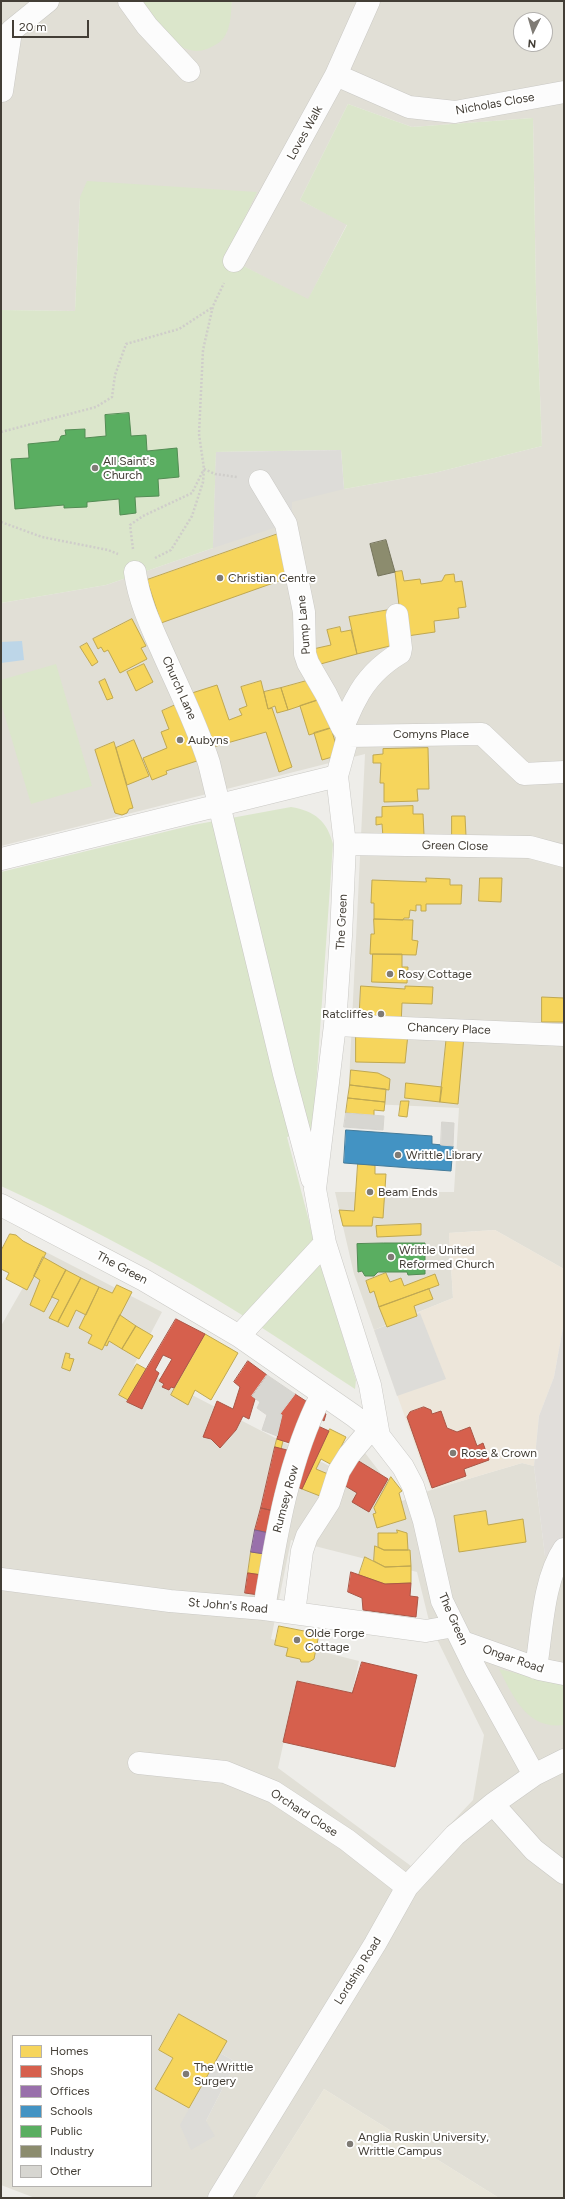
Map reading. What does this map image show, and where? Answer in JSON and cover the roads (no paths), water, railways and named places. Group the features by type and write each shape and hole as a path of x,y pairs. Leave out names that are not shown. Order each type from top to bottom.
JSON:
{"street":[{"path":"2,91 11,31 48,1"},
{"path":"129,1 147,26 190,71"},
{"name":"Loves Walk","path":"234,261 336,75 368,1"},
{"name":"Nicholas Close","path":"336,75 409,107 455,112 564,92"},
{"name":"Pump Lane","path":"260,481 287,529 304,612 305,654 308,663 345,731"},
{"name":"Church Lane","path":"135,566 138,591 147,616 200,734 209,764 218,806"},
{"path":"1,859 337,776 345,731 354,701 368,678 377,669 400,653 401,648 397,615"},
{"name":"Comyns Place","path":"345,731 482,734 524,774 564,772"},
{"name":"The Green","path":"315,1189 335,1026 342,936 345,844 337,776"},
{"name":"The Green","path":"218,806 284,1074 315,1189 325,1243 370,1385 374,1433"},
{"name":"Green Close","path":"345,844 530,847 564,856"},
{"name":"Chancery Place","path":"335,1026 564,1035"},
{"name":"The Green","path":"1,1205 144,1280 239,1336 322,1394 374,1433 403,1467 413,1486 424,1522 442,1601 476,1670 534,1775"},
{"path":"239,1336 325,1243"},
{"name":"Rumsey Row","path":"264,1609 279,1522 310,1416 322,1394"},
{"path":"294,1613 302,1550 307,1536 329,1502 339,1471 349,1455 374,1433"},
{"path":"536,1668 550,1583 559,1557 564,1549"},
{"name":"St John's Road","path":"1,1579 170,1602 264,1609 458,1634"},
{"name":"Ongar Road","path":"458,1634 536,1668 564,1674"},
{"path":"534,1775 564,1760"},
{"name":"Orchard Close","path":"139,1763 226,1772 274,1792 347,1840 407,1887"},
{"name":"Lordship Road","path":"219,2198 375,1944 407,1887 455,1835 493,1804 534,1775"},
{"path":"493,1804 534,1850 564,1873"}],"water":[{"path":"22,641 24,660 1,663 1,642"}],"place":[{"name":"All Saint's Church","path":"95,468"},
{"name":"Christian Centre","path":"220,578"},
{"name":"Aubyns","path":"180,740"},
{"name":"Rosy Cottage","path":"390,974"},
{"name":"Ratcliffes","path":"381,1014"},
{"name":"Writtle Library","path":"398,1155"},
{"name":"Beam Ends","path":"370,1192"},
{"name":"Writtle United Reformed Church","path":"391,1257"},
{"name":"Rose & Crown","path":"453,1453"},
{"name":"Olde Forge Cottage","path":"297,1640"},
{"name":"The Writtle Surgery","path":"186,2074"},
{"name":"Anglia Ruskin University, Writtle Campus","path":"350,2144"}]}
